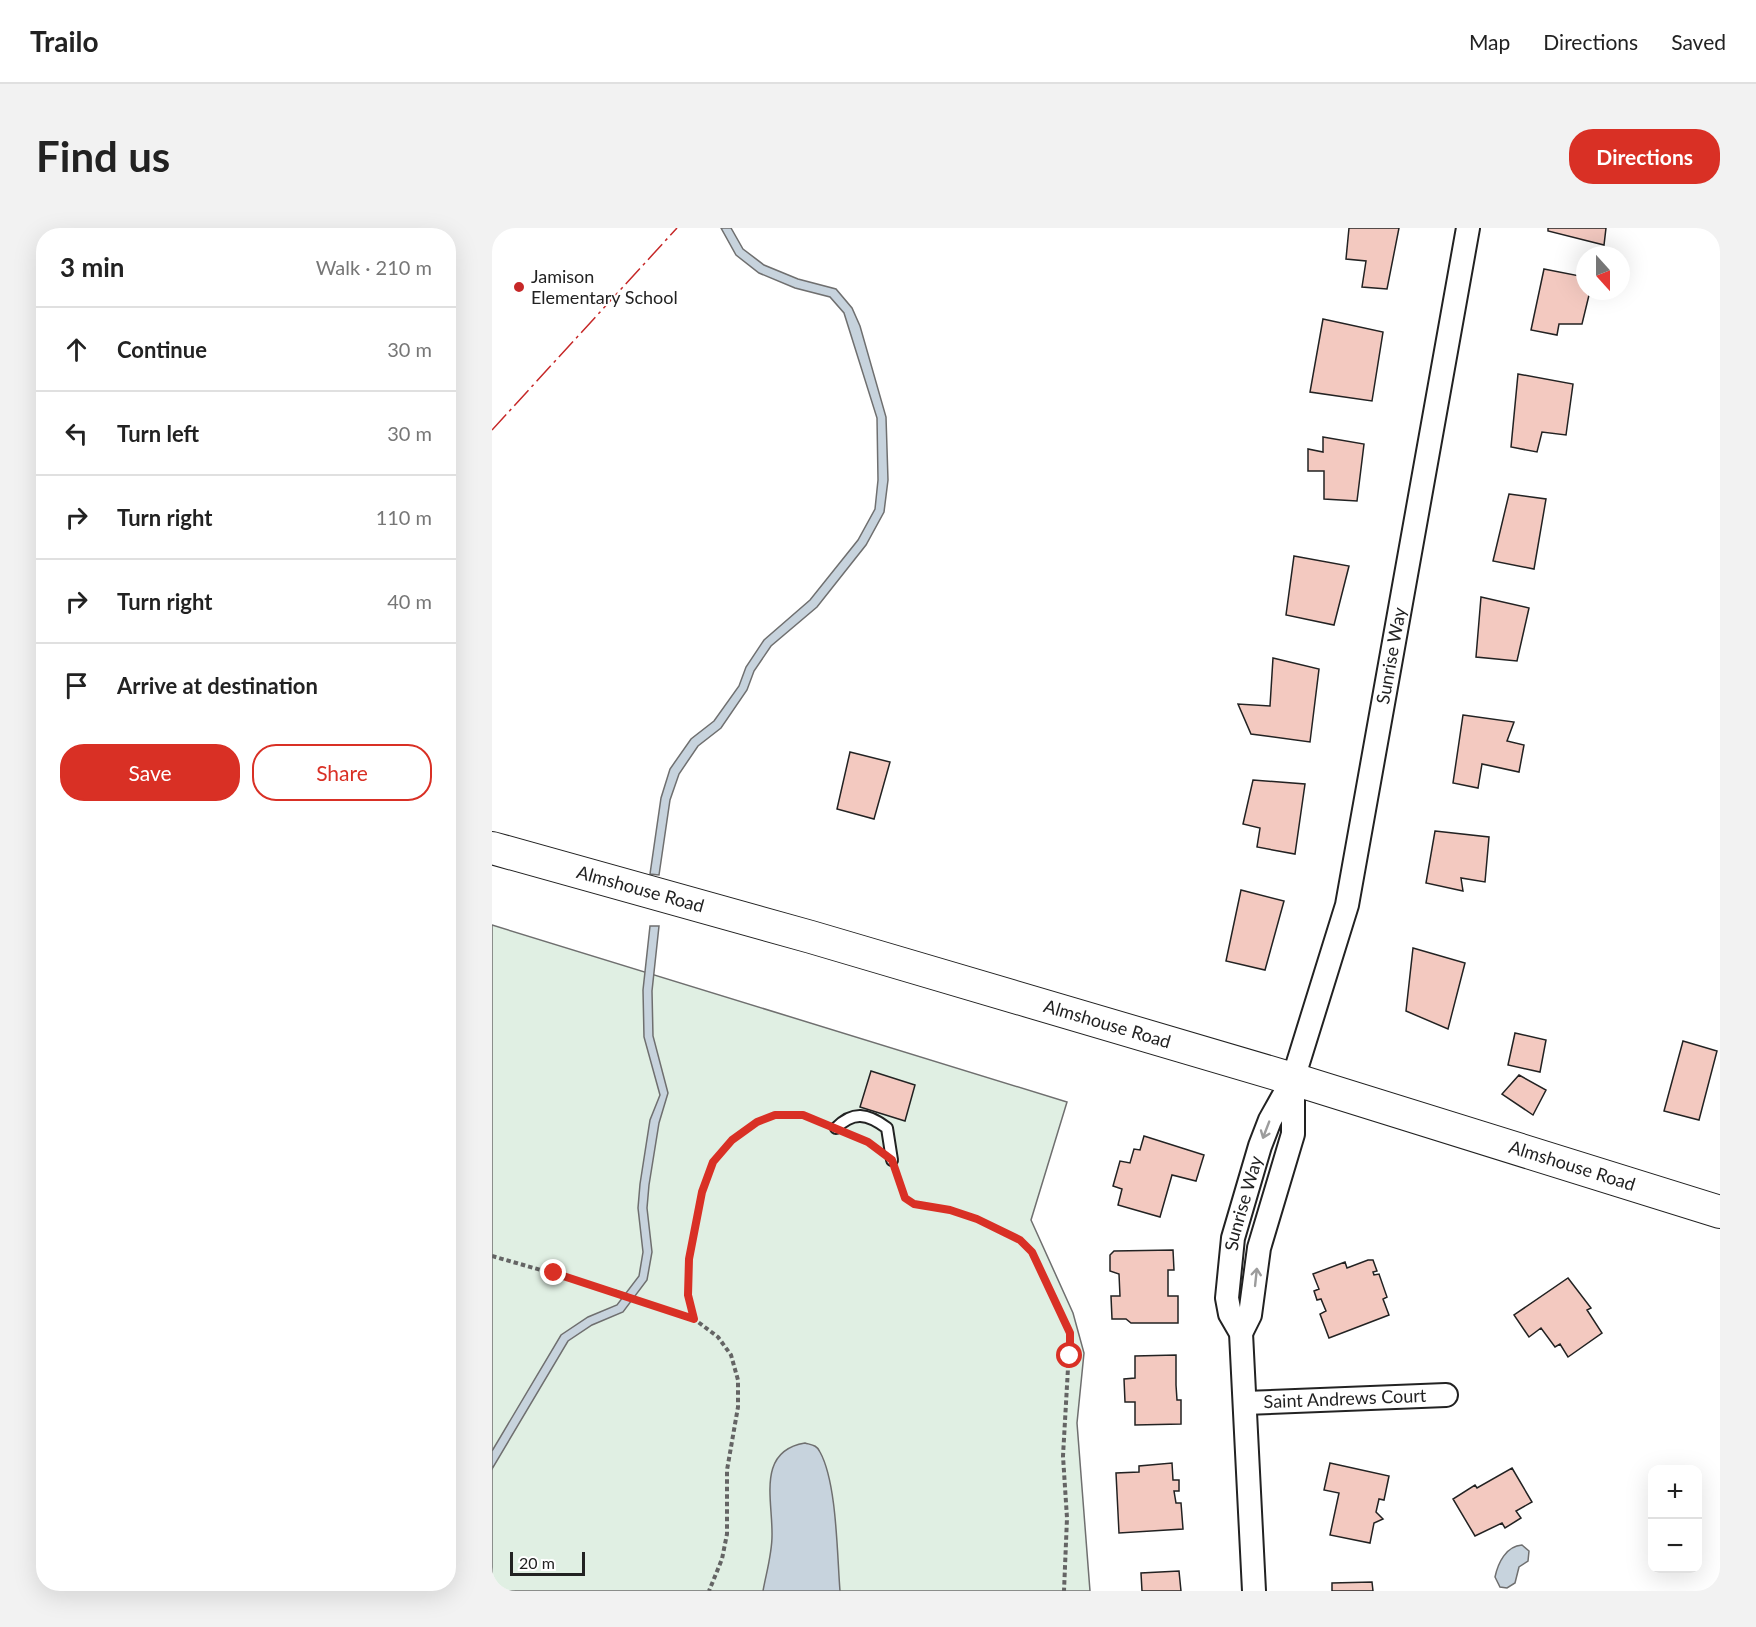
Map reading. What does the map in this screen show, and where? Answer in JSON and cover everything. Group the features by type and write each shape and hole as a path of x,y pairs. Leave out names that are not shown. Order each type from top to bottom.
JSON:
{"main road":[{"name":"Almshouse Road","path":"492,848 1293,1078 1720,1212"}],"street":[{"name":"Sunrise Way","path":"1254,1591 1241,1333 1250,1316 1263,1230 1293,1134 1293,1078 1347,905 1468,228"},
{"name":"Saint Andrews Court","path":"1245,1403 1446,1395"}],"lane":[{"path":"836,1128 845,1119 855,1115 876,1120 886,1128 892,1160"}],"path":[{"path":"694,1319 688,1295 689,1259 702,1192 713,1162 732,1140 757,1122 775,1115 803,1115 868,1142 892,1160 905,1198 914,1204 950,1210 977,1219 1020,1240 1032,1252 1070,1333 1063,1456 1067,1518 1064,1591"},
{"path":"492,1256 640,1300 694,1319 718,1337 730,1355 738,1380 738,1407 727,1470 727,1534 722,1560 709,1591"}],"green space":[{"path":"492,925 1067,1102 1031,1220 1073,1313 1084,1353 1077,1423 1090,1591 492,1591"}],"shaded area":[{"path":"721,228 731,228 743,249 764,265 798,279 836,289 852,308 860,326 886,417 888,480 884,512 866,545 817,607 771,646 754,671 747,690 721,728 698,746 679,774 670,800 659,875 650,874 661,798 670,769 691,739 714,721 739,686 746,667 764,640 810,600 858,540 875,509 878,480 877,418 844,313 830,297 795,288 759,273 736,255"},
{"path":"650,926 659,926 652,991 653,1036 668,1093 659,1123 649,1185 647,1208 652,1252 647,1280 623,1312 592,1325 568,1341 492,1469 492,1451 561,1335 588,1317 617,1305 639,1276 643,1252 638,1208 640,1184 650,1120 660,1095 644,1037 643,990"},
{"path":"805,1443 819,1450 826,1465 833,1500 840,1591 763,1591 772,1543 770,1479 773,1467 779,1456 790,1448"},
{"path":"1522,1545 1529,1551 1528,1561 1519,1567 1515,1583 1507,1588 1500,1587 1495,1577 1498,1566 1511,1548"}],"building":[{"path":"1349,228 1399,228 1387,289 1362,287 1366,261 1346,259"},
{"path":"1548,228 1606,228 1604,245 1548,231"},
{"path":"1544,269 1576,275 1576,300 1588,300 1582,324 1559,324 1557,335 1531,330"},
{"path":"1323,319 1383,332 1372,401 1310,392"},
{"path":"1518,374 1573,384 1566,435 1542,432 1537,452 1511,447"},
{"path":"1323,437 1364,444 1357,501 1324,499 1324,471 1308,471 1308,449 1323,452"},
{"path":"1509,494 1546,499 1534,569 1493,561"},
{"path":"1294,556 1349,566 1334,625 1286,615"},
{"path":"1481,597 1529,608 1517,661 1476,657"},
{"path":"1273,658 1319,669 1310,742 1251,734 1238,704 1270,706"},
{"path":"1463,715 1514,722 1507,741 1524,745 1519,772 1482,764 1478,788 1453,783"},
{"path":"850,752 890,762 874,819 837,809"},
{"path":"1253,780 1305,784 1295,854 1257,847 1260,828 1243,824"},
{"path":"1435,831 1489,837 1485,882 1461,878 1463,891 1426,883"},
{"path":"1241,890 1284,901 1265,970 1226,961"},
{"path":"1413,948 1465,963 1448,1029 1406,1011"},
{"path":"1515,1033 1546,1040 1540,1072 1508,1065"},
{"path":"1683,1041 1717,1051 1699,1120 1664,1111"},
{"path":"871,1071 915,1085 905,1121 860,1107"},
{"path":"1519,1075 1546,1090 1533,1115 1502,1094"},
{"path":"1144,1136 1204,1155 1196,1181 1172,1175 1160,1217 1118,1205 1122,1189 1113,1186 1120,1161 1130,1163 1134,1149 1140,1150"},
{"path":"1173,1250 1174,1270 1168,1270 1168,1296 1178,1296 1178,1323 1131,1323 1126,1319 1112,1319 1111,1296 1120,1296 1119,1274 1110,1271 1110,1255 1114,1251"},
{"path":"1373,1260 1377,1271 1373,1272 1374,1275 1379,1274 1387,1297 1383,1299 1389,1315 1329,1338 1320,1314 1326,1311 1321,1299 1317,1300 1314,1291 1319,1289 1313,1274 1345,1262 1347,1268"},
{"path":"1568,1278 1591,1308 1587,1310 1602,1333 1568,1357 1560,1344 1555,1347 1541,1328 1529,1337 1514,1315"},
{"path":"1176,1355 1177,1400 1181,1400 1181,1424 1135,1425 1135,1402 1125,1402 1124,1379 1135,1378 1135,1356"},
{"path":"1172,1463 1173,1480 1179,1480 1179,1491 1174,1491 1176,1503 1181,1503 1183,1529 1119,1533 1116,1473 1139,1472 1139,1466"},
{"path":"1330,1463 1389,1476 1384,1500 1379,1499 1376,1512 1383,1519 1374,1523 1370,1543 1330,1535 1339,1493 1324,1490"},
{"path":"1512,1468 1532,1502 1516,1511 1521,1518 1505,1528 1502,1523 1475,1536 1453,1499 1475,1485 1477,1488"},
{"path":"1179,1571 1181,1591 1142,1591 1141,1573"},
{"path":"1372,1582 1373,1591 1332,1591 1332,1583"}],"power":[{"path":"492,430 677,228"}],"place":[{"name":"Jamison Elementary School","path":"519,287"}],"route":[{"path":"554,1273 694,1319 688,1295 689,1259 702,1192 713,1162 732,1140 757,1122 775,1115 803,1115 868,1142 892,1160 905,1198 914,1204 950,1210 977,1219 1020,1240 1032,1252 1070,1333 1070,1356"}]}
